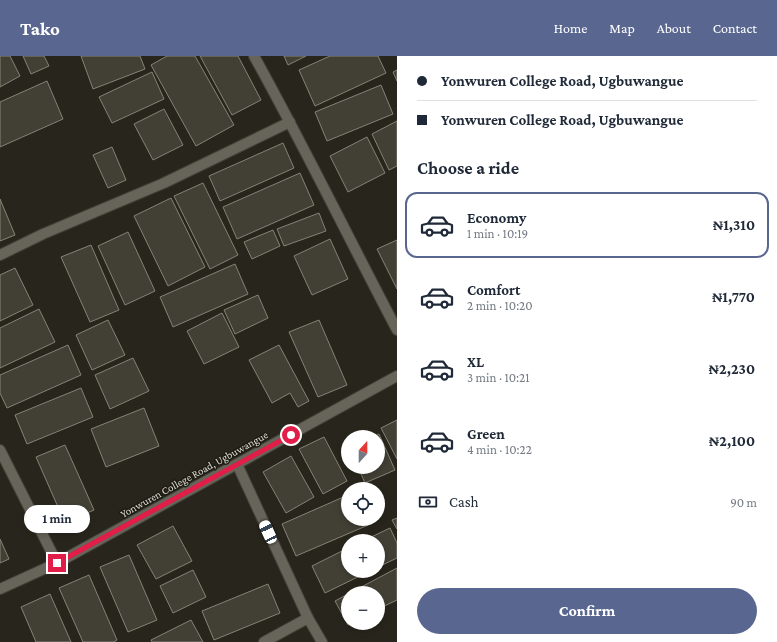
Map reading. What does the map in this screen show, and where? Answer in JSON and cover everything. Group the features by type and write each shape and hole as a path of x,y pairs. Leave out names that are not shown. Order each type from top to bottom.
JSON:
{"street":[{"path":"254,56 290,122 352,246 397,330"},
{"path":"0,255 43,234 164,183 290,122"},
{"name":"Yonwuren College Road, Ugbuwangue","path":"0,588 57,563 397,376"},
{"path":"0,450 57,563"},
{"path":"237,464 308,618 322,642"},
{"path":"264,642 308,618"}],"building":[{"path":"0,56 10,56 20,76 0,87"},
{"path":"23,56 44,56 49,66 31,74"},
{"path":"81,56 140,56 145,69 93,89"},
{"path":"167,56 195,56 234,125 196,146 151,65"},
{"path":"200,56 238,56 261,100 232,115"},
{"path":"284,56 306,56 288,65"},
{"path":"330,56 378,56 386,73 315,106 299,70"},
{"path":"397,70 397,81 393,72"},
{"path":"152,72 164,99 112,123 99,97"},
{"path":"47,81 63,119 0,147 0,102"},
{"path":"381,85 393,114 327,141 315,112"},
{"path":"164,109 183,145 153,160 134,124"},
{"path":"397,121 397,166 389,170 372,134"},
{"path":"367,137 385,173 348,192 330,156"},
{"path":"283,143 294,168 220,201 209,176"},
{"path":"112,147 126,180 108,188 93,155"},
{"path":"300,173 314,205 237,239 223,207"},
{"path":"203,183 238,255 210,269 174,196"},
{"path":"171,198 205,267 168,286 134,216"},
{"path":"0,199 15,235 0,241"},
{"path":"319,213 326,231 284,246 277,229"},
{"path":"273,230 280,246 252,259 244,242"},
{"path":"128,232 155,291 125,305 98,246"},
{"path":"330,239 348,279 312,295 294,256"},
{"path":"397,240 397,289 377,249"},
{"path":"91,245 119,310 90,322 61,257"},
{"path":"235,264 248,294 173,327 160,297"},
{"path":"15,268 33,305 0,321 0,275"},
{"path":"258,295 268,318 235,334 224,310"},
{"path":"39,309 55,342 0,368 0,328"},
{"path":"222,313 239,347 204,364 187,331"},
{"path":"108,320 125,355 92,370 76,335"},
{"path":"319,320 347,385 318,397 289,332"},
{"path":"68,345 81,375 7,408 0,393 0,375"},
{"path":"279,345 309,401 298,407 290,393 272,403 249,360"},
{"path":"133,358 149,391 110,409 95,375"},
{"path":"81,388 93,417 27,444 15,415"},
{"path":"144,408 159,446 106,467 91,429"},
{"path":"397,420 397,459 385,436 385,430 382,430 381,428"},
{"path":"324,437 341,470 341,474 343,474 347,481 341,482 341,484 323,494 299,449"},
{"path":"65,445 94,510 65,523 36,457"},
{"path":"385,448 395,470 367,482 365,482 361,474 385,474"},
{"path":"291,456 314,497 286,513 263,472"},
{"path":"341,498 341,526 366,526 347,534 341,534 341,537 296,556 282,524"},
{"path":"397,518 397,529 392,520"},
{"path":"173,526 192,561 156,579 137,545"},
{"path":"390,528 397,543 397,558 385,564 385,534 378,534"},
{"path":"0,539 9,559 0,563"},
{"path":"341,552 341,578 356,578 325,593 312,566"},
{"path":"129,555 157,620 128,632 100,567"},
{"path":"397,568 397,600 385,606 385,586 363,586 378,578 385,578 385,574"},
{"path":"193,570 206,597 173,613 160,586"},
{"path":"89,575 117,640 114,642 83,642 59,588"},
{"path":"268,584 280,613 214,640 202,611"},
{"path":"50,594 71,642 36,642 21,607"},
{"path":"341,598 341,612 335,601"},
{"path":"191,620 203,642 152,642 151,640"}],"route":[{"path":"57,563 291,435"}]}
